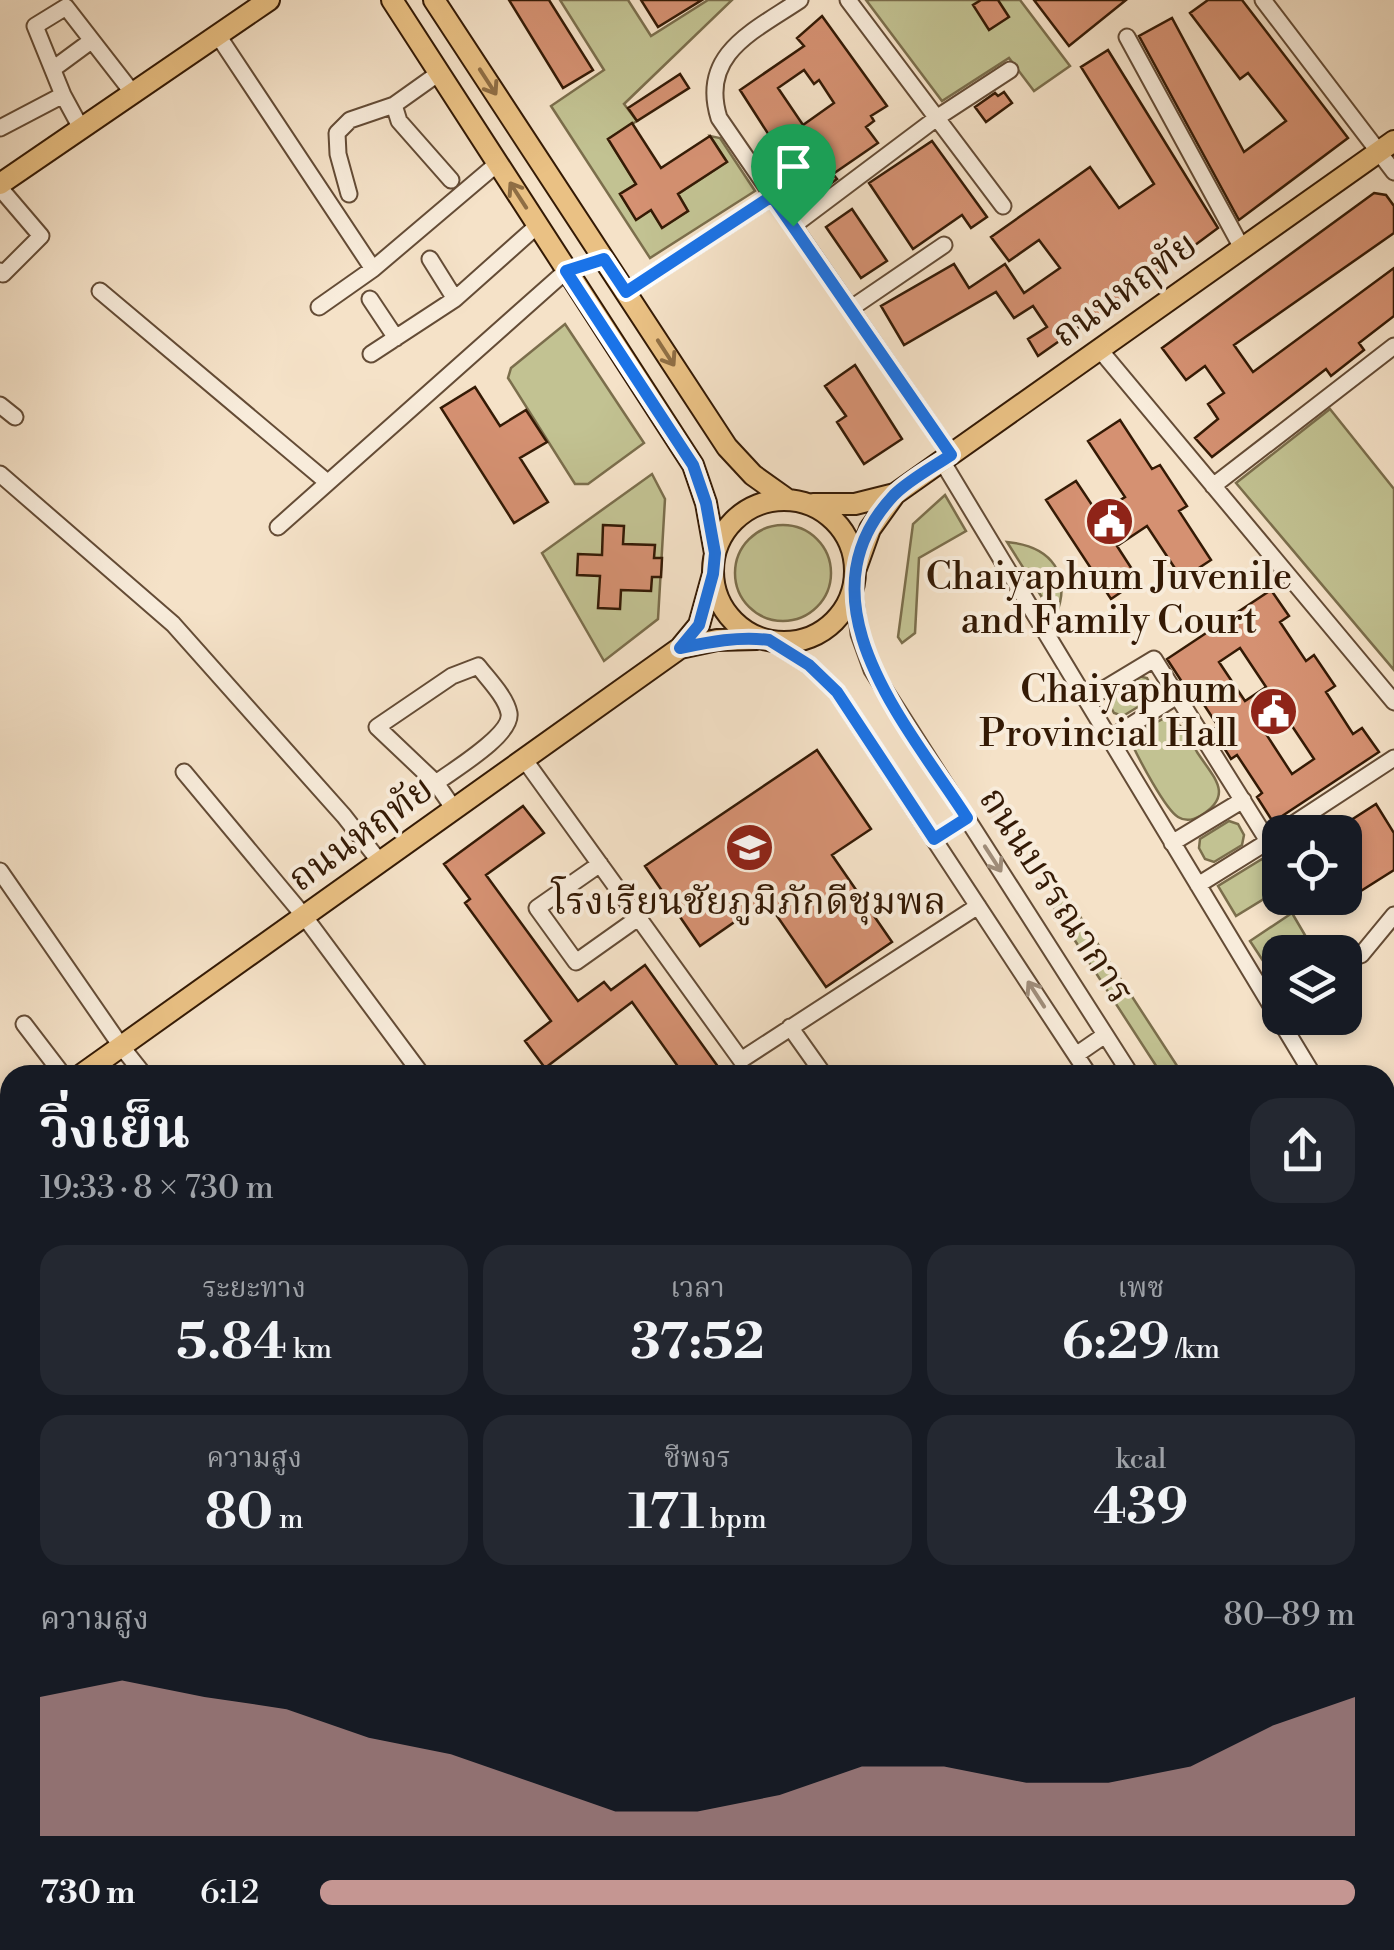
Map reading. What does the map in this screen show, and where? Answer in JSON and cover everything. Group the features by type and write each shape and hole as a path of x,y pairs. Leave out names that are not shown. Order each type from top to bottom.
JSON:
{"main road":[{"path":"0,186 269,0"},
{"path":"392,0 693,465 706,503 716,594 726,612 741,628 766,640 784,643 808,640 828,628 844,611 855,579 852,547 842,528 827,514 753,475 727,446 434,0"},
{"name":"ถนนหฤทัย","path":"855,579 870,529 895,494 1386,146"},
{"name":"ถนนหฤทัย","path":"798,502 856,504 895,494"},
{"path":"714,563 723,534 750,508 767,502 798,502"},
{"name":"ถนนหฤทัย","path":"95,1065 680,648 699,625 714,563"},
{"name":"ถนนหฤทัย","path":"680,648 717,640 766,640"}],"street":[{"path":"800,0 741,40 724,58 714,83 713,98 719,118 946,458 1086,700 1306,1065"},
{"path":"848,0 1003,206"},
{"path":"1263,0 1386,146 1394,172"},
{"path":"82,130 62,95 35,26 66,6 132,92"},
{"path":"216,34 372,269"},
{"path":"1127,38 1242,248"},
{"path":"53,69 91,41"},
{"path":"793,226 938,118 1010,70"},
{"path":"348,194 337,133 350,120 394,105 439,72"},
{"path":"0,128 62,95"},
{"path":"394,105 399,122 451,180"},
{"path":"319,307 372,269 498,163"},
{"path":"0,186 41,236 3,274 0,271"},
{"path":"626,292 772,196"},
{"path":"371,354 455,299 538,225"},
{"path":"850,309 944,245"},
{"path":"430,259 455,299"},
{"path":"278,528 566,271 604,259"},
{"path":"100,290 327,482"},
{"path":"370,299 396,338"},
{"path":"1213,486 1394,346"},
{"path":"1100,350 1394,701"},
{"path":"0,405 15,417"},
{"path":"0,474 174,624 380,862"},
{"name":"ถนนบรรณาการ","path":"855,579 859,634 872,670 1124,1065"},
{"name":"ถนนบรรณาการ","path":"766,640 809,665 837,692 1082,1065"},
{"path":"1086,700 1154,659 1243,800 1262,820"},
{"path":"436,782 508,727 508,708 478,666 452,676 377,727 436,782 454,809"},
{"path":"1110,739 1177,696"},
{"path":"1308,815 1394,758"},
{"path":"524,759 740,1060 978,906"},
{"path":"184,772 304,916 415,1065"},
{"path":"1172,843 1243,800"},
{"path":"934,839 967,818"},
{"path":"1198,886 1262,845"},
{"path":"600,864 537,908 576,962 638,918"},
{"path":"0,871 136,1065"},
{"path":"1362,954 1394,916"},
{"path":"24,1024 55,1065"},
{"path":"790,1027 817,1065"},
{"path":"1076,1055 1105,1035"}],"green space":[{"path":"560,0 628,0 651,36 708,0 732,0 624,104 637,121 608,139 636,184 620,194 636,219 651,210 662,227 688,211 678,194 727,162 710,136 720,138 755,191 650,258 551,106 604,70"},
{"path":"866,0 1020,0 1070,66 1034,91 1009,58 942,101"},
{"path":"565,324 644,443 588,484 575,484 508,378 511,368"},
{"path":"1330,409 1394,489 1394,670 1236,483"},
{"path":"652,474 665,499 658,619 604,661 542,553"},
{"path":"945,495 966,531 919,558 915,633 902,643 898,637 913,524"},
{"path":"783,525 801,529 817,539 827,555 831,573 827,591 817,607 801,617 783,621 765,617 749,607 739,591 735,573 739,555 749,539 765,529"},
{"path":"1007,542 1036,550 1055,565 1061,589 1055,618"},
{"path":"1138,676 1147,678 1153,690 1151,699 1123,716 1114,713 1108,702 1109,693"},
{"path":"1167,717 1185,732 1218,786 1217,801 1192,819 1178,817 1166,804 1132,744 1137,732"},
{"path":"1229,821 1238,824 1244,835 1242,845 1214,862 1205,859 1199,848 1200,839"},
{"path":"1262,859 1262,900 1236,916 1218,886"},
{"path":"1065,892 1176,1065 1156,1065 1050,902"},
{"path":"1289,915 1293,915 1305,935 1262,935 1262,959 1250,941"}],"building":[{"path":"509,0 549,0 593,70 563,88"},
{"path":"641,0 702,0 658,27"},
{"path":"981,0 998,0 1009,17 989,30 973,5"},
{"path":"1034,0 1126,0 1069,46"},
{"path":"1208,0 1242,0 1348,138 1239,220 1139,36 1172,18 1244,152 1286,121 1248,73 1240,79 1190,13"},
{"path":"822,16 887,106 871,116 874,121 866,127 878,143 833,174 837,179 810,199 740,90 804,46 797,38","holes":["804,70 814,84 819,80 834,103 803,125 778,88"]},
{"path":"1108,50 1218,228 1097,318 1038,356 1028,339 1047,327 1033,306 1014,318 996,292 904,345 881,306 954,264 969,288 1005,264 1024,293 1060,268 1039,240 1009,261 991,237 1090,167 1119,208 1154,184 1081,67"},
{"path":"680,74 689,88 637,121 628,108"},
{"path":"1004,92 1012,103 986,122 975,107 995,93 998,96"},
{"path":"632,123 661,168 710,136 727,162 678,194 688,211 662,228 651,210 636,220 620,194 636,184 608,139"},
{"path":"932,141 987,217 971,228 962,215 913,249 869,183"},
{"path":"1374,193 1386,195 1394,206 1394,233 1234,345 1253,372 1394,268 1394,316 1359,343 1364,350 1331,376 1326,369 1212,457 1195,438 1218,419 1208,404 1224,393 1205,366 1186,380 1162,348"},
{"path":"852,209 887,261 861,278 826,227"},
{"path":"855,365 902,439 864,464 837,422 846,416 825,386"},
{"path":"475,387 500,426 526,410 547,442 520,458 548,502 514,523 441,408"},
{"path":"1120,420 1152,469 1160,465 1187,506 1179,511 1211,560 1182,579 1147,526 1117,546 1139,580 1111,599 1046,500 1076,481 1098,514 1125,497 1088,441"},
{"path":"603,525 624,526 623,544 655,545 654,558 662,558 661,577 652,577 651,591 621,590 620,609 598,608 600,576 577,575 578,554 602,555"},
{"name":"Chaiyaphum Provincial Hall","path":"1271,590 1289,616 1280,622 1306,661 1314,655 1335,686 1326,692 1353,734 1362,728 1379,752 1284,815 1269,815 1257,797 1262,793 1237,755 1231,759 1213,730 1218,726 1189,682 1184,685 1167,659","holes":["1240,648 1266,687 1245,701 1219,662","1288,720 1314,759 1292,774 1266,734"]},
{"path":"817,750 871,829 832,855 892,942 826,987 766,900 700,946 645,866"},
{"path":"1376,804 1394,833 1394,870 1362,890 1362,815 1359,815"},
{"path":"523,806 544,833 486,875 578,1001 604,982 611,990 645,965 717,1065 677,1065 632,1002 549,1065 543,1065 525,1041 551,1021 465,903 470,899 444,864"}],"place":[{"name":"Chaiyaphum Juvenile and Family Court","path":"1109,522"},
{"name":"Chaiyaphum Provincial Hall","path":"1273,711"},
{"name":"โรงเรียนชัยภูมิภักดีชุมพล","path":"749,847"}],"route":[{"path":"772,196 793,226 951,455 895,494 870,529 856,568 854,590 859,634 872,670 967,818 934,839 837,692 809,665 762,639 717,640 680,648 699,625 713,574 715,553 706,503 693,465 566,271 604,259 626,292 772,196"}]}
